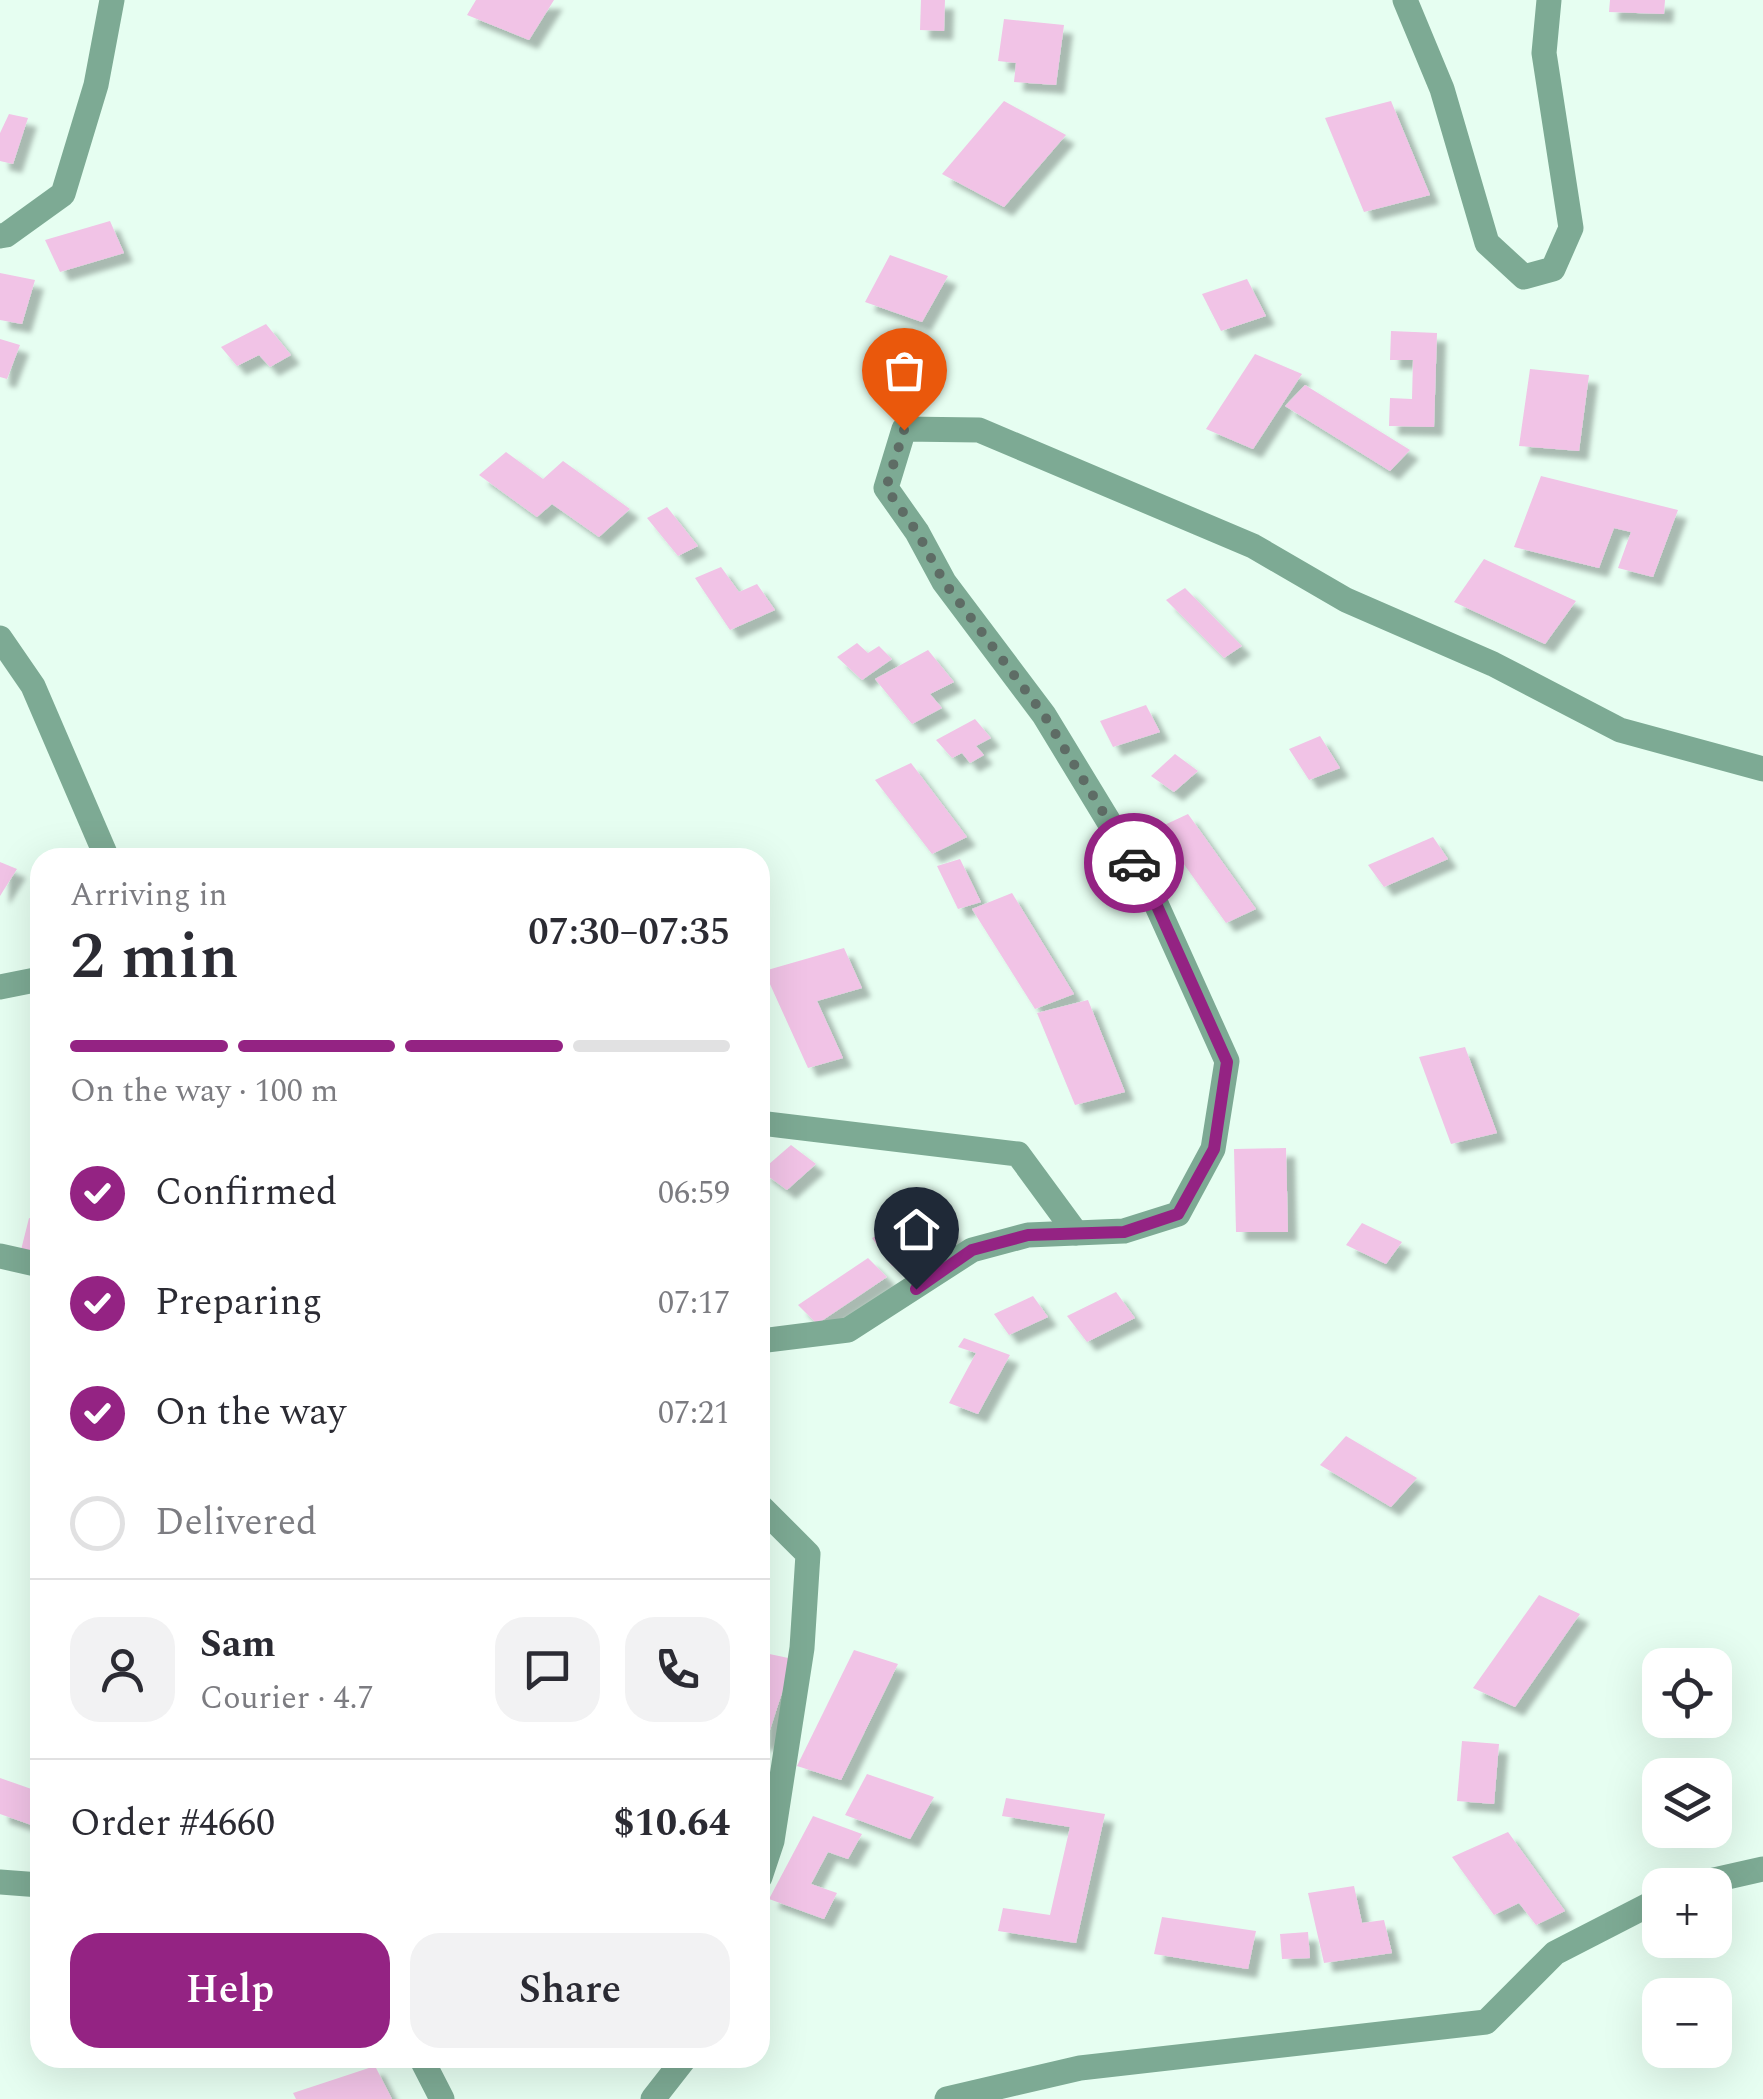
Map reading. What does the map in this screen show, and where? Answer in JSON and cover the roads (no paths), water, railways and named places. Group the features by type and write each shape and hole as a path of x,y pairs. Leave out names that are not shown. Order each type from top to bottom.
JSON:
{"street":[{"path":"0,236 63,194 96,85 112,0"},
{"path":"1405,0 1442,89 1487,243 1524,277 1552,269 1571,228 1544,53 1549,0"},
{"path":"770,1339 848,1330 972,1250 1028,1235 1124,1232 1178,1214 1214,1149 1227,1062 1148,886 1044,715 944,582 917,532 886,488 904,430 978,430 1253,546 1346,600 1493,664 1620,730 1763,769"},
{"path":"0,638 34,686 103,848"},
{"path":"0,987 30,981"},
{"path":"770,1124 1018,1154 1076,1233"},
{"path":"0,1256 30,1264"},
{"path":"770,1516 808,1554 802,1648 770,1847"},
{"path":"1732,1875 1763,1868"},
{"path":"0,1882 30,1884"},
{"path":"946,2099 1080,2068 1486,2022 1555,1954 1642,1909"},
{"path":"426,2068 442,2099"},
{"path":"654,2099 677,2068"}]}
